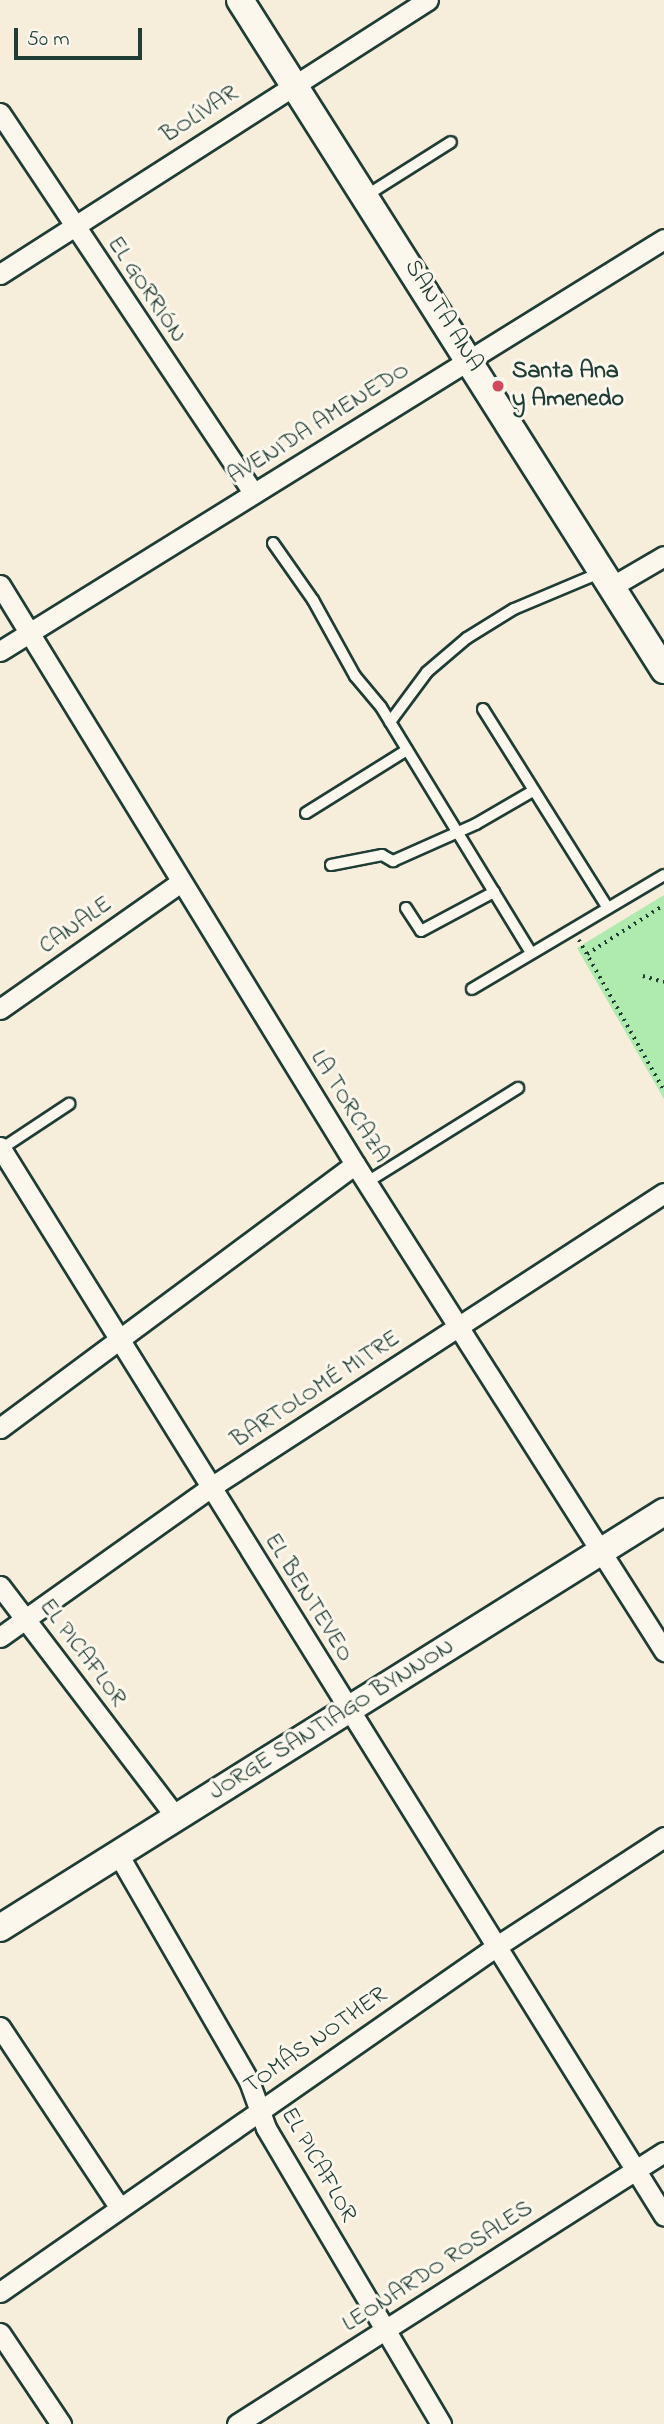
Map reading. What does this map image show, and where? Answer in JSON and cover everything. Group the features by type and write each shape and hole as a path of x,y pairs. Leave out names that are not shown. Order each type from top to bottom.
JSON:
{"street":[{"name":"SANTA ANA","path":"240,0 297,83 368,195 664,670"},
{"name":"BOLÍVAR","path":"0,274 428,0"},
{"name":"EL GORRIÓN","path":"0,113 253,493"},
{"name":"AVENIDA AMENEDO","path":"0,651 664,239"},
{"path":"607,580 664,556"},
{"name":"LA TORCAZA","path":"0,585 355,1164 461,1326 664,1651"},
{"name":"CANALE","path":"0,1009 181,882"},
{"name":"EL BENTEVEO","path":"1,1148 494,1948 664,2216"},
{"path":"0,1428 355,1164"},
{"name":"BARTOLOMÉ MITRE","path":"0,1637 24,1617 211,1487 664,1193"},
{"name":"JORGE SANTIAGO BYNNON","path":"0,1928 664,1512"},
{"name":"EL PICAFLOR","path":"0,1586 175,1816"},
{"name":"TOMÁS NOTHER","path":"0,2292 494,1948 664,1837"},
{"name":"EL PICAFLOR","path":"118,1854 249,2081 259,2110 440,2424"},
{"path":"0,2027 119,2207"},
{"name":"LEONARDO ROSALES","path":"237,2424 664,2152"},
{"path":"0,2333 61,2424"}],"lane":[{"path":"368,195 451,142"},
{"path":"273,543 313,600 355,676 390,722 531,953"},
{"path":"390,722 427,672 467,638 514,609 607,580"},
{"path":"483,709 608,908"},
{"path":"306,813 407,750"},
{"path":"331,865 382,855 393,861 458,832 533,791"},
{"path":"472,989 664,875"},
{"path":"406,908 421,931 494,892"},
{"path":"367,1182 518,1088"},
{"path":"1,1148 69,1104"}],"path":[{"path":"587,954 664,905"},
{"path":"573,929 664,1090"},
{"path":"643,976 664,982"}],"green space":[{"path":"664,895 664,1099 577,948"}],"place":[{"name":"Santa Ana y Amenedo","path":"498,386"}]}
